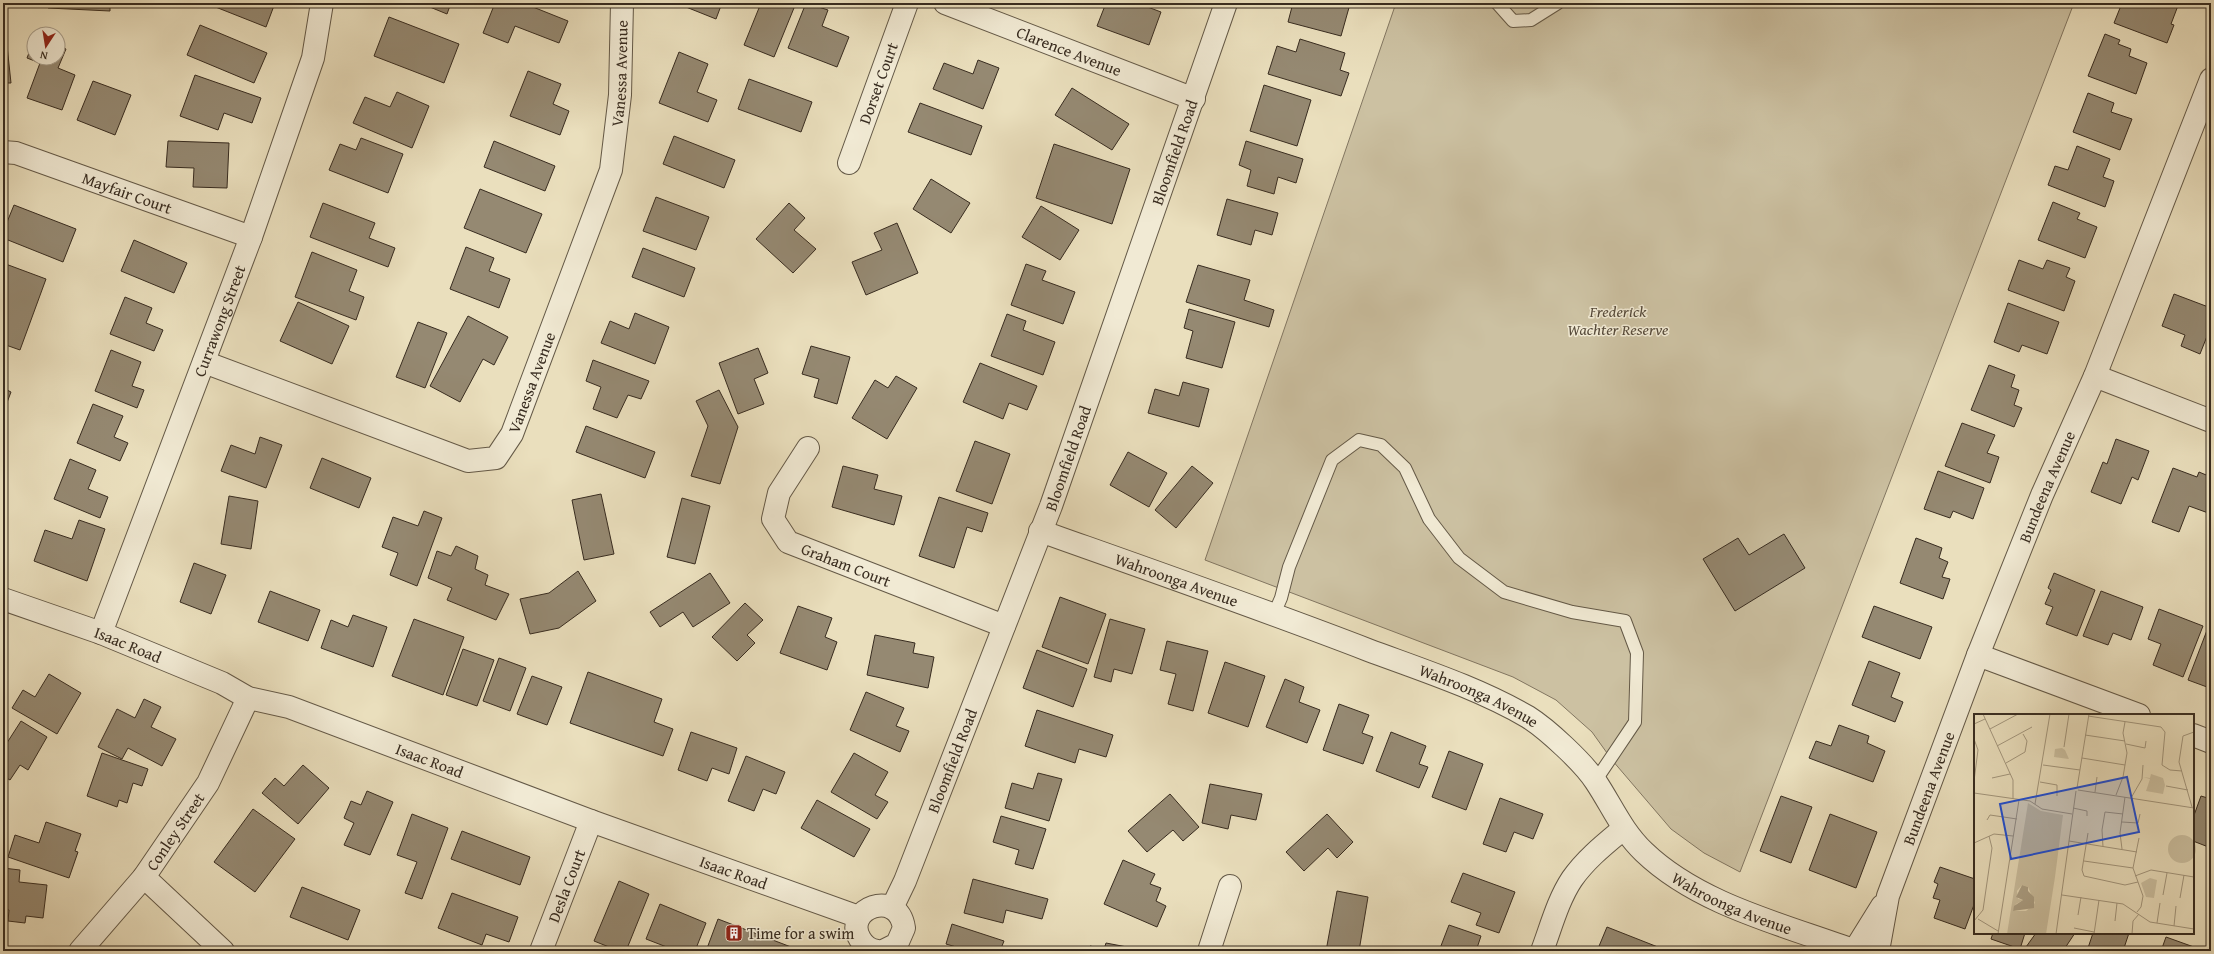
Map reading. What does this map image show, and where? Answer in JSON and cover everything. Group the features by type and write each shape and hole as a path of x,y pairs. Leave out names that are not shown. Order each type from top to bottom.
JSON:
{"street":[{"name":"Currawong Street","path":"101,634 251,237 313,58 322,3"},
{"name":"Vanessa Avenue","path":"204,362 468,461 496,458 512,434 611,170 620,95 622,3"},
{"name":"Dorset Court","path":"849,163 907,3"},
{"name":"Clarence Avenue","path":"944,3 1194,99"},
{"name":"Bloomfield Road","path":"892,908 905,881 1040,531 1194,99 1226,3"},
{"name":"Bundeena Avenue","path":"1878,951 1888,896 1978,655 2039,502 2095,376 2211,79"},
{"name":"Mayfair Court","path":"3,152 16,153 251,237"},
{"path":"2095,376 2211,421"},
{"name":"Graham Court","path":"808,448 778,493 773,519 788,542 1004,626"},
{"name":"Wahroonga Avenue","path":"1040,531 1274,614 1488,696 1530,718 1563,746 1596,780 1623,829 1642,851 1661,867 1706,895 1854,951"},
{"name":"Isaac Road","path":"3,600 101,634 222,683 248,698 289,707 591,821 859,917"},
{"path":"1978,655 2136,714"},
{"name":"Conley Street","path":"80,951 144,877 208,783 248,698"},
{"path":"2194,735 2211,742"},
{"name":"Desla Court","path":"542,951 591,821"},
{"path":"1542,951 1559,905 1572,880 1588,860 1623,829"},
{"path":"144,877 223,951"},
{"path":"1208,951 1230,886"},
{"name":"Bundeena Avenue","path":"1854,951 1888,896"},
{"path":"876,951 863,944 857,931 859,917 864,911 877,905 892,908 903,922 903,934 897,944 883,951"}],"lane":[{"path":"1497,3 1513,21 1531,20 1558,3"},
{"path":"1274,614 1281,598 1289,567 1332,460 1359,440 1381,445 1405,468 1429,519 1459,558 1504,592 1572,612 1625,620 1637,653 1635,722 1596,780"}],"green space":[{"name":"Frederick Wachter Reserve","path":"1396,3 2074,3 1740,872 1704,853 1671,829 1612,760 1592,732 1556,700 1513,677 1205,560"}],"building":[{"path":"48,3 110,3 110,11 48,8"},
{"path":"214,3 275,3 266,27 213,6"},
{"path":"420,3 451,3 447,14"},
{"path":"495,3 523,3 568,21 559,43 515,26 508,43 483,33"},
{"path":"676,3 722,3 716,19"},
{"path":"761,3 796,3 774,57 744,45"},
{"path":"806,3 828,10 822,26 849,37 837,67 788,48"},
{"path":"1106,3 1137,3 1161,12 1149,45 1097,26"},
{"path":"1293,3 1350,4 1341,36 1288,22"},
{"path":"2122,3 2179,3 2171,24 2174,25 2167,43 2114,23"},
{"path":"3,8 11,83 3,83"},
{"path":"389,17 459,44 444,83 374,56"},
{"path":"200,25 267,53 254,83 187,55"},
{"path":"2105,34 2120,40 2118,44 2131,49 2129,56 2147,63 2136,94 2088,76"},
{"path":"1300,39 1345,53 1340,70 1349,73 1341,96 1268,74 1277,46 1296,52"},
{"path":"679,52 708,64 697,92 717,100 708,122 659,103"},
{"path":"978,60 999,68 983,109 933,89 944,63 973,74"},
{"path":"39,66 59,66 58,68 75,75 62,110 27,98"},
{"path":"528,71 561,84 553,104 569,111 560,135 510,116"},
{"path":"195,75 261,98 252,123 224,113 218,130 180,116"},
{"path":"749,79 812,102 801,132 738,109"},
{"path":"93,81 131,95 115,135 77,120"},
{"path":"1264,85 1311,100 1297,146 1250,131"},
{"path":"1072,88 1129,124 1112,150 1055,115"},
{"path":"397,92 429,106 412,148 353,123 365,97 390,107"},
{"path":"2088,93 2114,103 2111,112 2132,119 2120,150 2073,132"},
{"path":"920,103 982,126 971,155 908,132"},
{"path":"674,136 735,160 724,188 663,164"},
{"path":"361,138 403,154 388,193 329,170 340,144 356,150"},
{"path":"168,141 229,143 227,188 193,187 194,168 166,167"},
{"path":"494,141 555,166 545,191 484,167"},
{"path":"1246,141 1303,159 1296,183 1278,177 1274,194 1247,186 1251,170 1239,165"},
{"path":"1054,144 1130,169 1112,224 1036,198"},
{"path":"2077,146 2110,159 2103,177 2114,181 2105,207 2048,185 2055,166 2068,170"},
{"path":"931,179 970,203 951,233 913,209"},
{"path":"480,189 542,214 526,253 464,228"},
{"path":"656,197 709,217 696,250 643,231"},
{"path":"1227,199 1278,213 1272,235 1255,230 1251,245 1217,235"},
{"path":"2053,202 2080,213 2077,219 2097,227 2085,258 2038,240"},
{"path":"323,203 375,223 369,238 395,248 388,267 310,237"},
{"path":"789,203 805,218 794,230 816,249 793,273 756,239"},
{"path":"14,205 76,229 63,262 3,238 3,232"},
{"path":"1041,206 1079,230 1060,260 1022,237"},
{"path":"897,223 918,273 866,295 852,262 882,250 874,233"},
{"path":"134,240 187,263 174,293 121,271"},
{"path":"466,247 494,258 489,271 510,279 499,308 450,289"},
{"path":"643,248 695,268 684,297 632,277"},
{"path":"312,252 357,270 349,291 364,297 356,320 295,297"},
{"path":"2019,260 2043,269 2047,260 2070,268 2066,277 2075,281 2064,311 2008,290"},
{"path":"3,263 46,279 20,350 3,344 3,299 7,290 3,288"},
{"path":"1026,264 1046,271 1042,280 1075,292 1063,324 1011,305"},
{"path":"1198,265 1250,280 1244,300 1274,310 1269,327 1186,302"},
{"path":"2174,294 2211,308 2211,326 2200,354 2181,346 2185,335 2162,326"},
{"path":"125,297 152,308 146,323 163,330 154,351 110,334"},
{"path":"298,302 349,326 332,364 280,341"},
{"path":"2008,303 2059,322 2047,354 2022,345 2019,352 1994,342"},
{"path":"1189,309 1235,322 1222,368 1186,358 1193,331 1184,328"},
{"path":"635,313 669,327 655,364 601,343 610,321 629,329"},
{"path":"1007,314 1026,321 1023,330 1055,342 1043,375 991,356"},
{"path":"468,316 508,337 494,365 483,359 460,402 430,386"},
{"path":"418,322 447,333 425,388 396,377"},
{"path":"811,346 850,357 837,404 814,397 819,379 802,374"},
{"path":"758,348 768,373 754,379 764,404 738,414 719,363"},
{"path":"111,350 141,362 132,386 144,390 137,408 95,391"},
{"path":"593,360 649,381 641,399 628,395 617,418 593,409 601,387 586,381"},
{"path":"980,363 1037,386 1027,410 1009,403 1003,419 963,402"},
{"path":"1989,365 2015,375 2011,387 2019,390 2014,405 2022,408 2014,427 1971,410"},
{"path":"896,376 917,388 887,439 852,418 875,380 888,388"},
{"path":"1183,382 1209,389 1199,427 1148,413 1155,389 1179,396"},
{"path":"3,388 11,392 3,413"},
{"path":"719,390 738,427 720,484 691,476 708,426 696,401"},
{"path":"93,404 123,416 114,437 128,443 120,461 77,443"},
{"path":"1962,423 1995,435 1987,453 1999,457 1990,483 1945,466"},
{"path":"586,426 655,452 645,478 576,452"},
{"path":"260,437 282,445 266,488 221,471 231,445 255,454"},
{"path":"2116,439 2149,451 2138,480 2132,477 2121,504 2091,492 2103,462 2107,464"},
{"path":"975,441 1010,454 992,504 956,491"},
{"path":"1128,452 1167,473 1149,507 1110,485"},
{"path":"322,458 371,478 359,508 310,488"},
{"path":"70,459 96,470 88,489 108,497 100,518 54,499"},
{"path":"843,466 878,475 874,489 902,496 894,525 832,507"},
{"path":"1192,466 1213,483 1176,528 1155,510"},
{"path":"2173,468 2197,477 2199,472 2211,477 2211,514 2189,506 2179,532 2152,522"},
{"path":"1938,471 1984,488 1973,519 1953,511 1950,518 1924,509"},
{"path":"601,494 614,554 584,560 572,500"},
{"path":"229,496 258,501 251,549 221,544"},
{"path":"939,497 988,513 982,532 967,527 954,568 919,556"},
{"path":"682,498 710,506 695,564 667,557"},
{"path":"424,511 442,518 417,586 390,575 398,553 382,547 393,517 418,526"},
{"path":"79,520 105,529 87,581 34,561 45,530 72,539"},
{"path":"1784,534 1805,568 1735,611 1703,559 1738,538 1749,555"},
{"path":"1916,538 1942,548 1939,558 1948,562 1942,577 1950,579 1943,599 1900,583"},
{"path":"456,546 478,556 475,569 488,575 485,585 509,594 496,620 447,600 452,588 428,578 437,551 451,556"},
{"path":"194,563 226,575 211,614 180,602"},
{"path":"578,571 596,601 559,628 530,634 520,599 549,593"},
{"path":"710,573 730,603 693,627 683,612 660,627 650,612"},
{"path":"2054,573 2095,590 2077,636 2046,624 2053,607 2045,604 2051,590 2048,588"},
{"path":"270,591 320,610 308,641 258,622"},
{"path":"2101,591 2143,607 2131,640 2113,633 2108,645 2083,636"},
{"path":"1060,597 1106,614 1088,664 1042,647"},
{"path":"745,603 763,620 747,635 755,643 737,661 712,637"},
{"path":"798,606 832,618 825,637 837,642 827,670 780,653"},
{"path":"1874,606 1932,627 1920,659 1862,637"},
{"path":"2159,609 2203,626 2183,677 2153,665 2161,644 2148,639"},
{"path":"353,615 387,627 373,667 321,648 331,620 348,627"},
{"path":"414,619 464,637 443,695 392,676"},
{"path":"1110,619 1145,629 1132,674 1114,669 1111,682 1094,677"},
{"path":"2209,625 2211,682 2207,687 2188,680"},
{"path":"875,635 915,643 913,653 934,657 928,688 867,675"},
{"path":"1167,641 1208,651 1193,711 1168,704 1176,674 1160,670"},
{"path":"463,649 494,660 477,706 446,695"},
{"path":"1037,650 1087,669 1073,707 1023,688"},
{"path":"499,658 526,668 510,711 483,701"},
{"path":"1869,661 1900,673 1891,697 1903,702 1895,722 1852,705"},
{"path":"1225,662 1265,676 1248,727 1208,713"},
{"path":"588,672 662,699 654,722 673,729 663,756 570,723"},
{"path":"49,674 81,693 57,734 12,708 23,690 35,697"},
{"path":"532,676 562,687 547,725 517,714"},
{"path":"1285,679 1304,687 1299,702 1320,710 1307,743 1266,727"},
{"path":"866,692 904,708 896,726 909,731 900,752 850,730"},
{"path":"144,699 161,707 151,727 176,739 162,766 128,748 122,759 98,747 117,709 135,718"},
{"path":"1339,704 1369,715 1362,733 1373,737 1363,764 1323,750"},
{"path":"1037,710 1113,735 1106,757 1079,749 1075,763 1025,746"},
{"path":"21,721 47,737 28,770 20,765 10,780 3,776 3,749"},
{"path":"1839,725 1869,736 1867,743 1885,751 1873,782 1809,758 1816,741 1831,746"},
{"path":"691,732 737,748 729,774 712,768 707,781 678,770"},
{"path":"1391,732 1426,746 1419,764 1428,767 1419,788 1376,771"},
{"path":"1449,751 1483,764 1466,810 1432,797"},
{"path":"102,753 148,769 142,786 133,783 127,803 119,800 117,807 87,796"},
{"path":"854,753 888,772 875,795 888,802 877,819 831,792"},
{"path":"746,756 785,772 776,794 763,789 754,811 728,801"},
{"path":"303,765 329,788 298,824 262,793 275,778 284,786"},
{"path":"1038,773 1062,779 1049,821 1005,808 1012,783 1033,789"},
{"path":"1210,784 1262,794 1256,820 1231,815 1228,829 1202,823"},
{"path":"367,791 393,802 370,855 344,845 354,823 344,818 351,801 361,805"},
{"path":"1170,794 1199,827 1183,841 1173,830 1147,852 1128,831"},
{"path":"1781,796 1812,807 1791,863 1760,851"},
{"path":"2201,796 2211,799 2211,848 2194,841 2194,815"},
{"path":"1500,798 1543,814 1533,839 1514,832 1506,852 1483,844"},
{"path":"817,800 870,829 854,857 801,828"},
{"path":"253,809 295,839 255,892 214,862"},
{"path":"412,814 448,828 422,899 405,893 417,862 397,855"},
{"path":"1327,814 1353,842 1337,858 1328,848 1304,871 1286,852"},
{"path":"1830,814 1877,832 1856,888 1809,870"},
{"path":"1001,816 1046,829 1033,869 1015,864 1019,850 993,842"},
{"path":"46,822 81,834 75,851 78,852 69,878 8,857 15,835 39,843"},
{"path":"462,831 530,857 520,885 451,859"},
{"path":"1123,860 1155,874 1150,884 1161,888 1156,901 1166,906 1157,927 1104,904"},
{"path":"1940,867 1974,879 1974,905 1965,929 1934,918 1940,900 1933,898 1938,884 1934,882"},
{"path":"3,868 20,870 19,882 47,885 43,918 26,916 25,923 8,921 9,910 3,909"},
{"path":"1463,873 1515,892 1499,933 1476,925 1481,913 1451,902"},
{"path":"973,879 1048,899 1042,919 1006,910 1003,923 964,913"},
{"path":"619,881 649,894 626,951 619,951 594,941"},
{"path":"302,887 360,910 348,940 290,917"},
{"path":"1337,891 1368,897 1359,951 1326,951"},
{"path":"452,893 518,917 509,942 486,934 482,945 438,928"},
{"path":"660,904 706,923 695,951 677,951 646,939"},
{"name":"Time for a swim","path":"718,919 791,947 789,951 706,951"},
{"path":"952,924 1004,941 1000,951 963,951 963,949 946,944"},
{"path":"1449,925 1481,936 1476,951 1439,951"},
{"path":"1607,927 1668,951 1597,951"},
{"path":"1993,934 2025,934 2020,949 1991,939"},
{"path":"2035,934 2074,934 2063,951 2032,951 2026,947"},
{"path":"2093,934 2129,934 2123,951 2087,951"},
{"path":"2166,937 2205,951 2161,951"},
{"path":"1106,943 1127,947 1127,951 1089,951 1090,946 1104,949"}],"place":[{"name":"Time for a swim","path":"734,933"}]}
